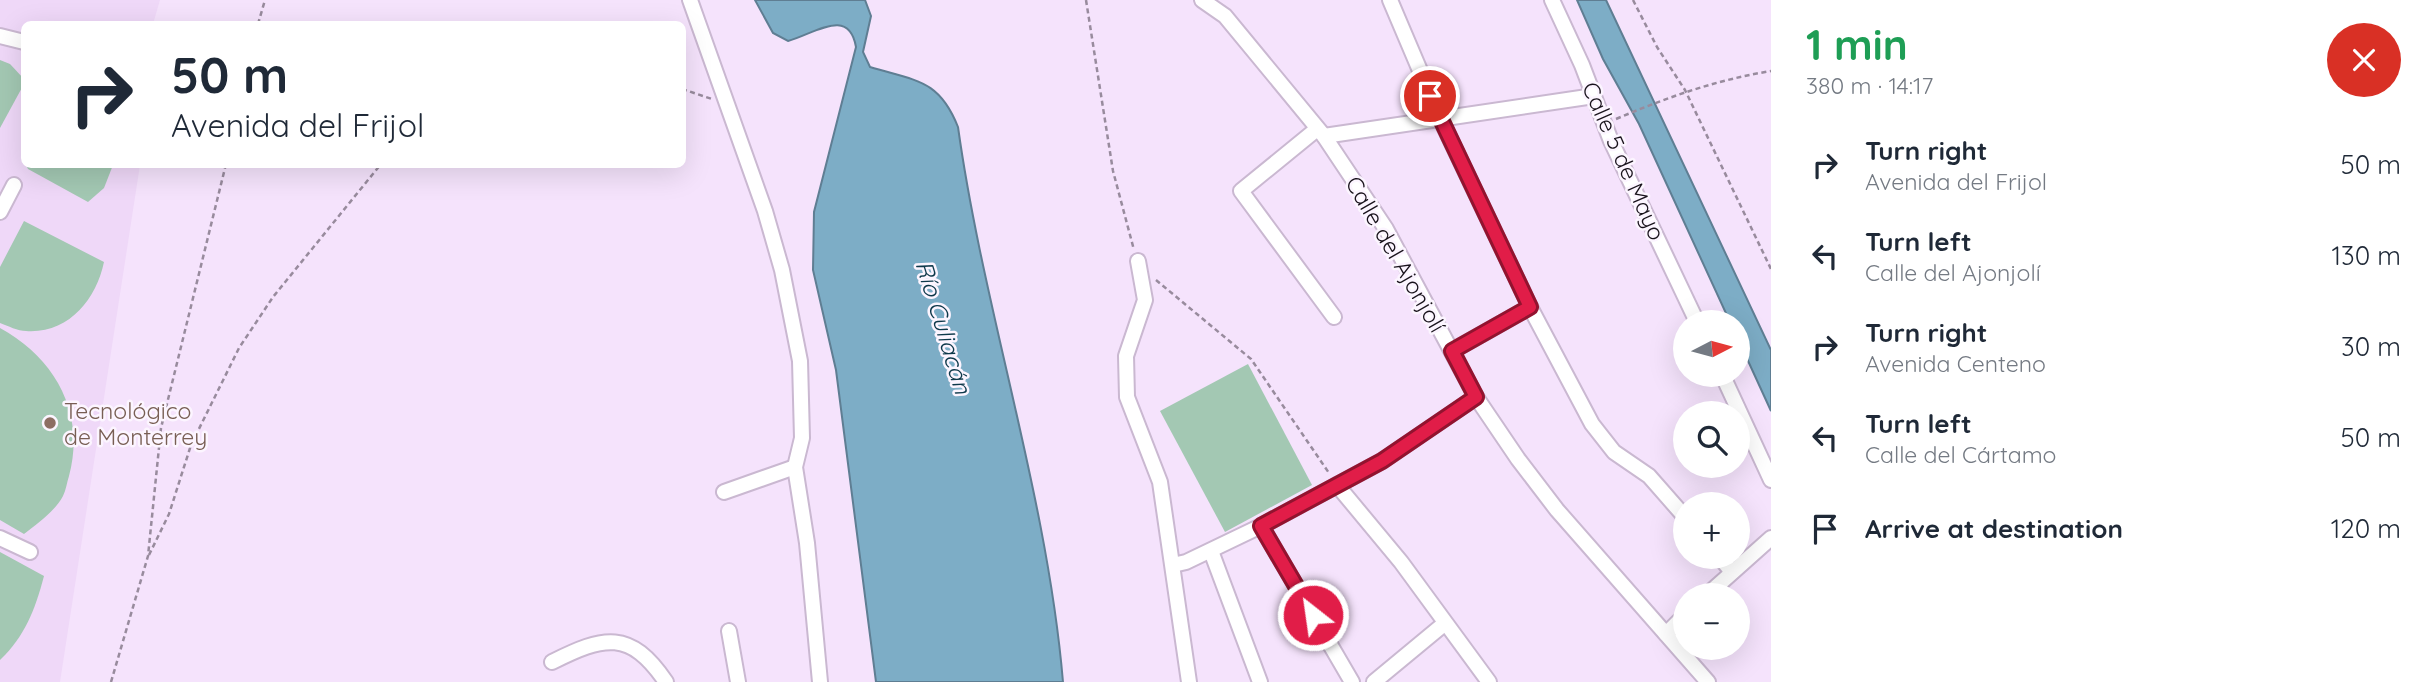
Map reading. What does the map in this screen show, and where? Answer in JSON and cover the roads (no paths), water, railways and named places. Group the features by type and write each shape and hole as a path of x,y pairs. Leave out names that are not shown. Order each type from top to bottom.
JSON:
{"street":[{"path":"690,0 765,211 782,270 800,361 802,438 795,467 807,543 820,682"},
{"path":"1390,0 1440,120 1530,307 1602,440 1648,476 1673,504"},
{"name":"Calle 5 de Mayo","path":"1552,0 1611,141 1691,310"},
{"name":"Calle del Ajonjolí","path":"1212,3 1321,133 1386,229 1476,397 1551,503 1708,682"},
{"path":"0,36 21,41"},
{"path":"1334,317 1241,191 1321,133 1440,120 1594,96"},
{"path":"0,212 14,185"},
{"path":"1138,261 1145,300 1126,356 1127,397 1160,482 1189,682"},
{"path":"1452,351 1530,307"},
{"path":"1728,387 1771,480"},
{"path":"1172,565 1211,551 1382,461 1476,397"},
{"path":"724,492 795,467"},
{"path":"1337,485 1401,562 1489,682"},
{"path":"1261,526 1352,682"},
{"path":"0,538 30,552"},
{"path":"1720,583 1771,538"},
{"path":"1211,551 1260,682"},
{"path":"1374,682 1444,624"},
{"path":"1665,634 1673,626"},
{"path":"729,631 738,682"},
{"path":"552,662 584,646 617,641 631,646 645,656 666,682"}],"water":[{"name":"Río Culiacán","path":"755,0 865,0 871,16 863,52 870,67 924,84 943,99 951,111 958,127 983,266 1044,542 1063,682 876,682 836,370 813,270 814,212 856,47 852,35 846,28 838,25 788,41 773,33"},
{"path":"1577,0 1606,0 1771,350 1771,411 1750,365 1750,310 1724,310 1639,124 1603,59"}],"place":[{"name":"Tecnológico de Monterrey","path":"50,423"}]}
